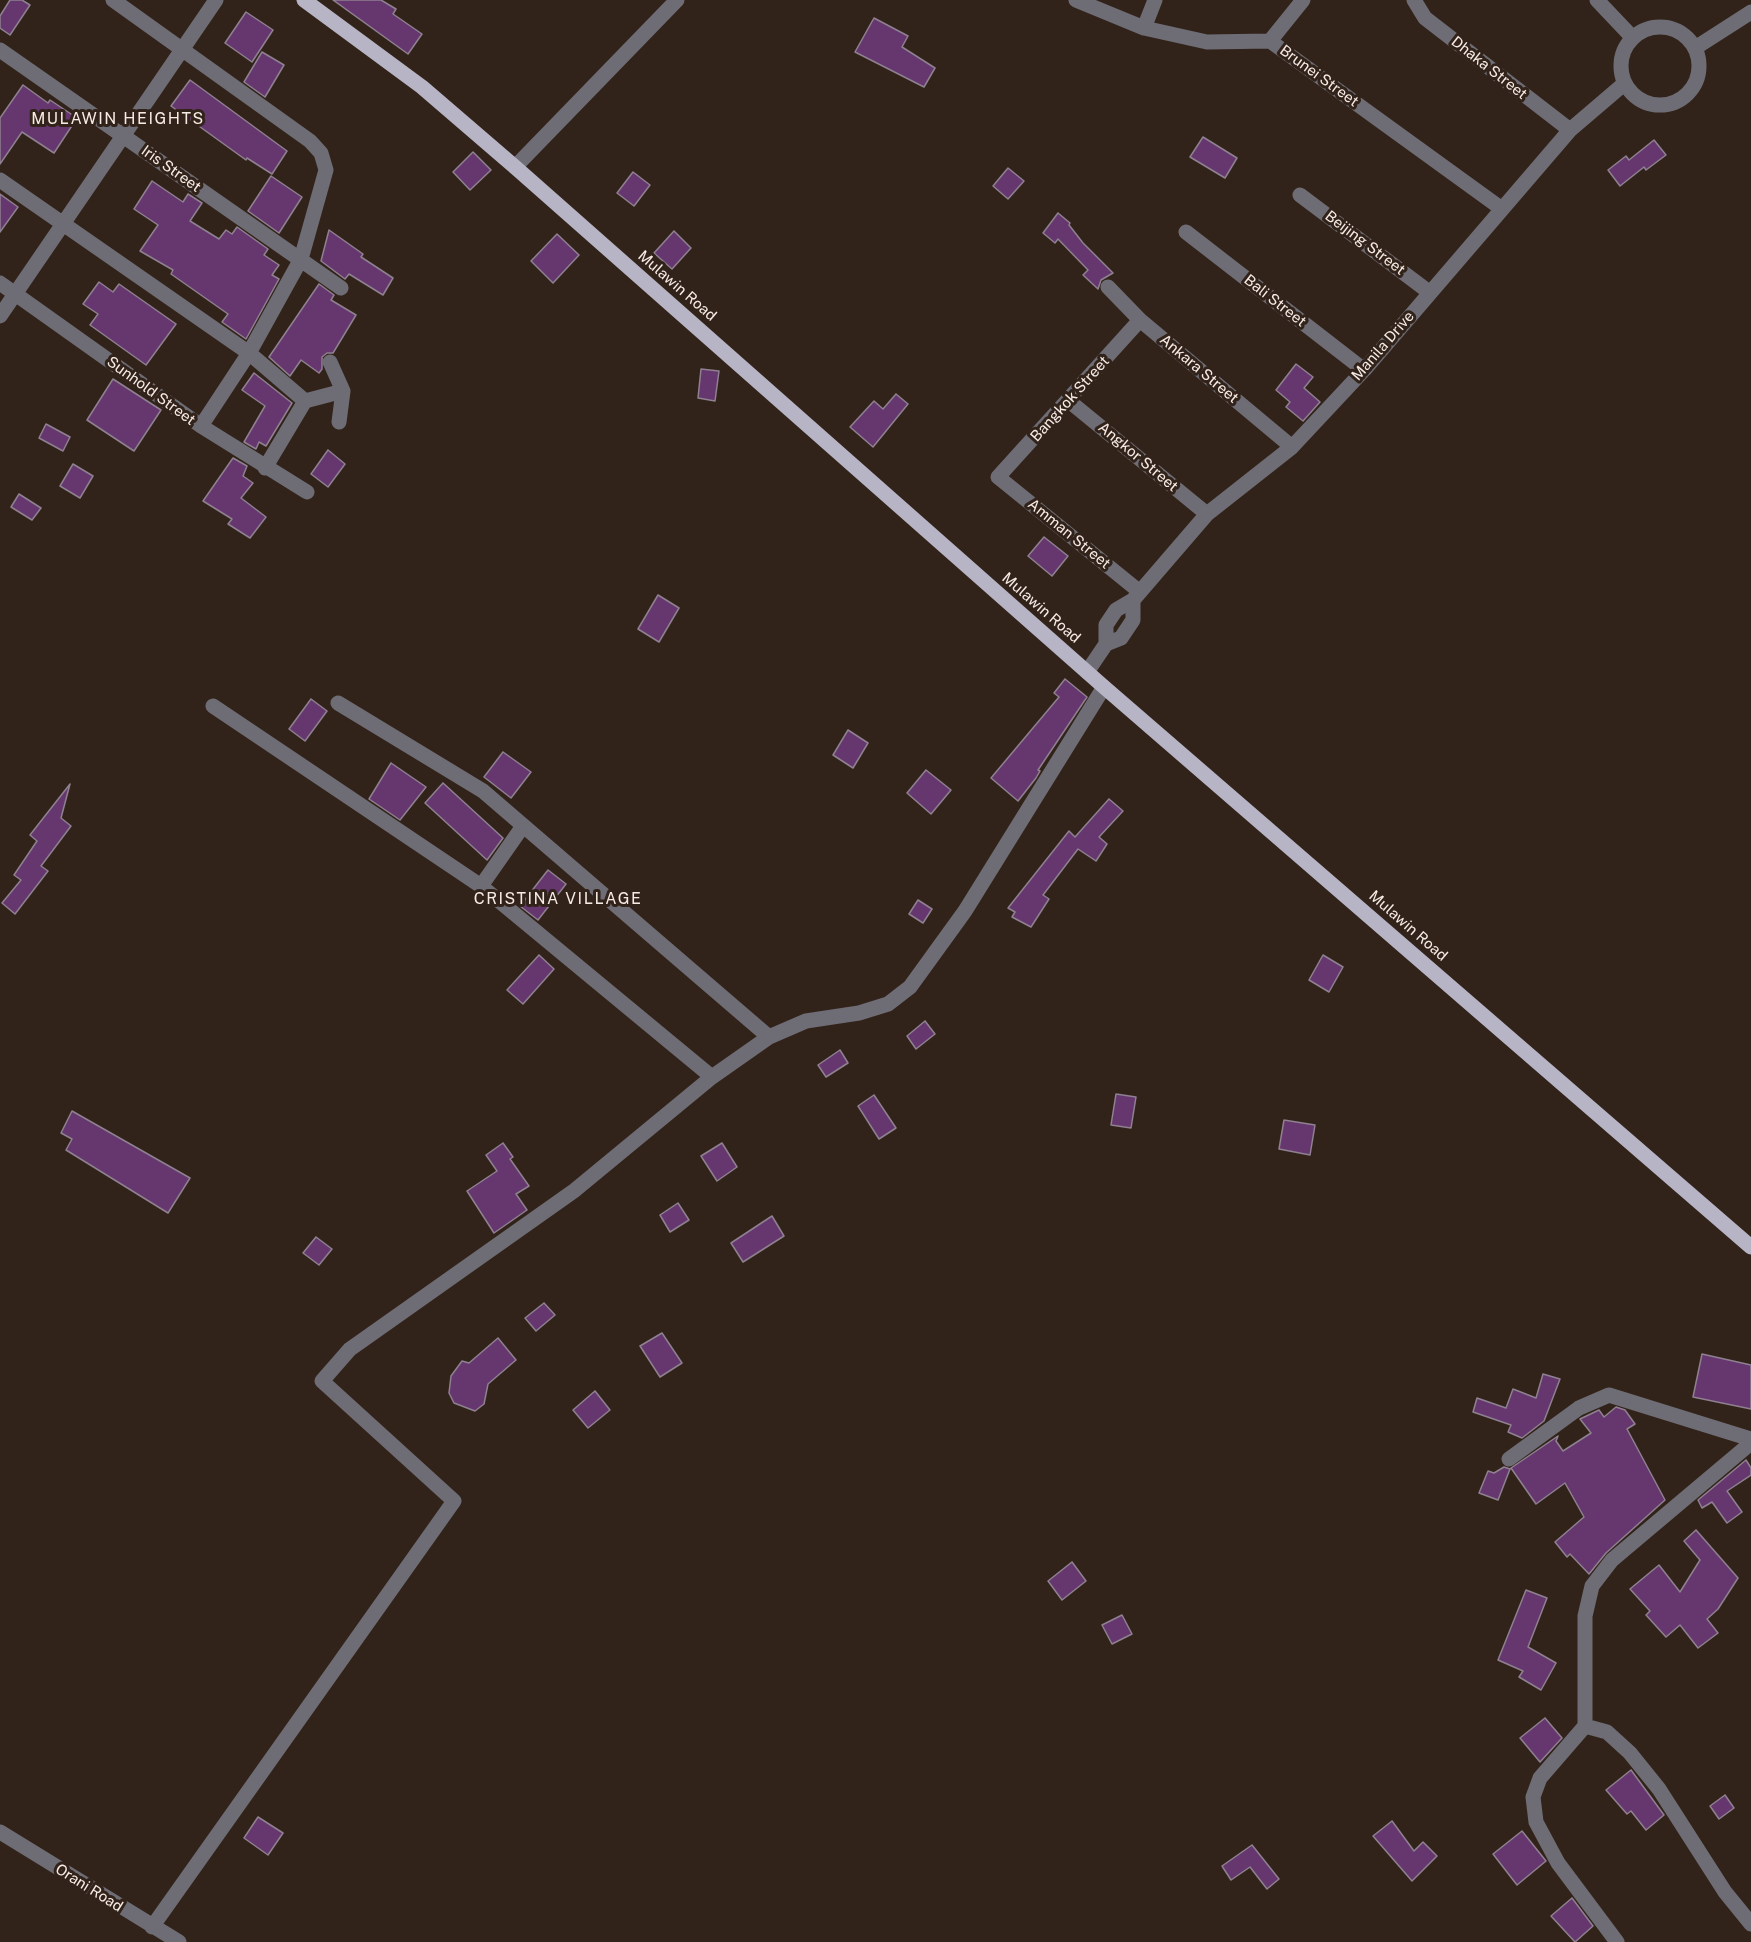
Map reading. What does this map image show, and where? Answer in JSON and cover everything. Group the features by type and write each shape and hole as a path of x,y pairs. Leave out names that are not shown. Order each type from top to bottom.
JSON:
{"main road":[{"name":"Mulawin Road","path":"304,0 422,87 515,167 1104,687 1751,1247"}],"street":[{"path":"113,0 310,141 321,153 326,170 301,259 249,353 201,426"},
{"path":"0,316 62,222 216,0"},
{"path":"515,167 677,0"},
{"name":"Brunei Street","path":"1076,0 1144,28 1207,42 1270,41 1502,209"},
{"path":"1144,28 1155,0"},
{"path":"1270,41 1303,0"},
{"name":"Dhaka Street","path":"1414,0 1425,18 1570,130"},
{"path":"1597,0 1633,38"},
{"path":"1695,48 1751,12"},
{"path":"1654,28 1666,28 1677,31 1695,48 1699,60 1695,84 1678,101 1666,105 1642,101 1625,83 1622,60 1633,38 1654,28"},
{"name":"Iris Street","path":"0,50 341,288"},
{"name":"Manila Drive","path":"1087,672 1106,644 1106,625 1116,610 1136,596 1207,514 1292,447 1364,370 1570,130 1625,83"},
{"path":"0,180 249,353 305,400"},
{"name":"Beijing Street","path":"1300,195 1429,292"},
{"name":"Bali Street","path":"1185,232 1364,370"},
{"name":"Sunhold Street","path":"0,283 201,426 265,468 307,492"},
{"name":"Ankara Street","path":"1108,287 1140,320 1292,447"},
{"name":"Bangkok Street","path":"998,477 1140,320"},
{"path":"330,362 343,391 339,422"},
{"path":"265,468 305,400 343,391"},
{"name":"Angkor Street","path":"1069,400 1207,514"},
{"name":"Amman Street","path":"998,477 1136,596"},
{"path":"152,1927 454,1501 322,1381 350,1349 574,1190 712,1077 769,1037 806,1021 860,1013 888,1004 910,987 964,910 1104,687"},
{"path":"338,703 483,791 769,1037"},
{"path":"213,706 481,886 712,1077"},
{"path":"481,886 523,826"},
{"path":"1509,1459 1579,1408 1609,1395 1751,1441"},
{"path":"1617,1942 1558,1863 1536,1822 1533,1797 1540,1778 1584,1726 1586,1616 1592,1586 1612,1560 1751,1441"},
{"path":"1584,1726 1606,1732 1630,1753 1659,1789 1725,1892 1751,1924"},
{"name":"Orani Road","path":"0,1832 179,1942"}],"building":[{"path":"10,0 22,0 30,5 10,35 0,28 0,16"},
{"path":"333,0 381,0 396,9 393,14 422,34 408,54"},
{"path":"246,12 273,30 252,62 225,43"},
{"path":"874,18 908,36 902,47 935,68 924,87 855,52"},
{"path":"262,52 284,65 265,97 244,82"},
{"path":"190,80 287,151 272,174 247,158 246,160 171,106"},
{"path":"23,85 48,103 50,100 77,118 54,153 22,132 0,164 0,118"},
{"path":"1203,137 1237,158 1225,178 1190,157"},
{"path":"1654,140 1666,155 1646,170 1644,167 1620,186 1608,170 1626,156 1629,160"},
{"path":"473,152 491,170 470,190 453,172"},
{"path":"1008,168 1024,181 1008,199 993,186"},
{"path":"633,172 650,185 634,206 617,193"},
{"path":"271,176 302,197 279,233 248,211"},
{"path":"152,181 183,202 188,194 202,203 190,221 219,239 226,230 232,234 237,227 268,249 264,255 279,265 272,275 279,279 246,339 222,322 228,314 171,274 173,270 140,251 158,225 134,209"},
{"path":"0,194 18,207 0,232"},
{"path":"1058,213 1070,223 1069,225 1083,243 1113,273 1101,280 1098,289 1083,275 1088,270 1058,239 1055,243 1043,233"},
{"path":"329,230 363,254 361,257 393,278 383,295 349,274 345,279 321,261"},
{"path":"674,231 691,248 672,269 654,253"},
{"path":"557,234 579,255 553,283 531,261"},
{"path":"99,282 113,292 119,284 176,324 146,365 90,325 98,314 83,304"},
{"path":"319,284 334,295 331,300 356,315 333,353 327,353 322,357 322,369 319,373 301,360 290,376 269,357"},
{"path":"1296,364 1313,377 1304,388 1320,402 1303,421 1286,407 1290,402 1276,390"},
{"path":"701,369 719,371 715,401 698,398"},
{"path":"254,373 292,403 266,446 259,442 256,449 244,442 265,406 242,390"},
{"path":"113,379 161,410 134,451 87,420"},
{"path":"896,394 908,404 873,447 850,427 874,401 883,409"},
{"path":"46,424 70,437 63,451 39,438"},
{"path":"328,450 345,464 328,487 311,474"},
{"path":"233,458 247,466 243,476 253,483 241,498 266,517 250,538 228,524 232,519 203,501"},
{"path":"73,464 93,476 80,498 60,486"},
{"path":"19,494 41,508 32,520 11,507"},
{"path":"1044,537 1068,556 1052,576 1028,556"},
{"path":"658,595 679,608 659,642 638,629"},
{"path":"1065,679 1087,697 1038,770 1040,771 1036,778 1018,801 991,778 1059,697 1054,693"},
{"path":"311,699 327,711 305,741 289,729"},
{"path":"848,730 868,743 853,768 833,755"},
{"path":"503,752 531,772 511,798 484,777"},
{"path":"391,763 426,787 400,820 369,799"},
{"path":"926,770 951,790 931,814 907,793"},
{"path":"443,783 503,838 487,860 425,803"},
{"path":"70,784 61,818 71,826 41,866 48,871 15,914 2,903 21,880 14,875 37,841 30,835"},
{"path":"1109,799 1123,811 1099,837 1107,844 1096,861 1078,849 1043,895 1049,899 1031,927 1012,917 1015,912 1008,908 1069,831 1075,837"},
{"path":"548,870 566,884 538,920 520,906"},
{"path":"918,900 932,909 923,923 909,914"},
{"path":"539,955 554,969 523,1004 507,990"},
{"path":"1323,955 1343,967 1329,992 1309,980"},
{"path":"925,1021 935,1034 916,1049 907,1036"},
{"path":"840,1050 848,1063 826,1077 818,1065"},
{"path":"1116,1094 1136,1097 1131,1128 1111,1125"},
{"path":"874,1095 896,1128 879,1139 858,1106"},
{"path":"72,1111 190,1178 168,1213 66,1150 72,1139 61,1133"},
{"path":"1284,1120 1315,1125 1310,1155 1279,1149"},
{"path":"503,1143 513,1157 510,1159 529,1186 516,1194 527,1210 494,1233 467,1191 497,1171 486,1155"},
{"path":"722,1143 737,1167 717,1181 701,1156"},
{"path":"678,1203 689,1220 670,1232 660,1215"},
{"path":"772,1216 784,1236 743,1262 731,1243"},
{"path":"316,1237 332,1249 319,1265 303,1253"},
{"path":"544,1303 555,1315 536,1331 525,1318"},
{"path":"662,1333 682,1363 660,1377 640,1346"},
{"path":"498,1338 516,1360 488,1384 484,1404 475,1411 454,1403 449,1393 451,1376 462,1361 469,1363"},
{"path":"1702,1354 1751,1365 1751,1409 1693,1397"},
{"path":"1543,1374 1560,1379 1544,1421 1522,1438 1508,1432 1511,1425 1473,1412 1477,1398 1506,1408 1513,1389 1536,1398"},
{"path":"595,1391 610,1410 588,1428 573,1410"},
{"path":"1616,1407 1625,1410 1635,1424 1627,1429 1665,1500 1606,1553 1589,1574 1570,1554 1567,1557 1555,1542 1584,1517 1565,1483 1536,1504 1511,1468 1558,1436 1556,1441 1563,1451 1591,1433 1580,1419 1599,1410 1604,1417"},
{"path":"1746,1460 1751,1468 1751,1475 1727,1491 1742,1512 1727,1523 1712,1502 1702,1508 1698,1500"},
{"path":"1504,1467 1510,1469 1498,1500 1479,1493 1488,1471 1494,1473"},
{"path":"1696,1530 1738,1578 1718,1609 1707,1619 1718,1633 1698,1648 1680,1625 1666,1637 1646,1615 1650,1611 1630,1589 1659,1565 1680,1592 1700,1560 1684,1541"},
{"path":"1072,1562 1086,1581 1062,1600 1048,1581"},
{"path":"1526,1590 1547,1598 1528,1647 1556,1663 1541,1690 1519,1677 1523,1671 1498,1660"},
{"path":"1122,1615 1132,1634 1112,1644 1102,1625"},
{"path":"1545,1718 1562,1738 1540,1762 1520,1738"},
{"path":"1631,1770 1664,1815 1646,1830 1631,1811 1627,1814 1606,1790"},
{"path":"1725,1795 1734,1808 1719,1819 1710,1806"},
{"path":"258,1817 283,1833 268,1855 244,1838"},
{"path":"1392,1821 1414,1851 1423,1842 1437,1856 1412,1881 1373,1836"},
{"path":"1522,1831 1546,1861 1517,1885 1493,1854"},
{"path":"1252,1845 1279,1879 1267,1889 1250,1867 1231,1880 1222,1866"},
{"path":"1572,1898 1593,1926 1575,1942 1551,1916"}],"district":[{"name":"MULAWIN HEIGHTS","path":"118,119"},
{"name":"CRISTINA VILLAGE","path":"558,899"}]}
